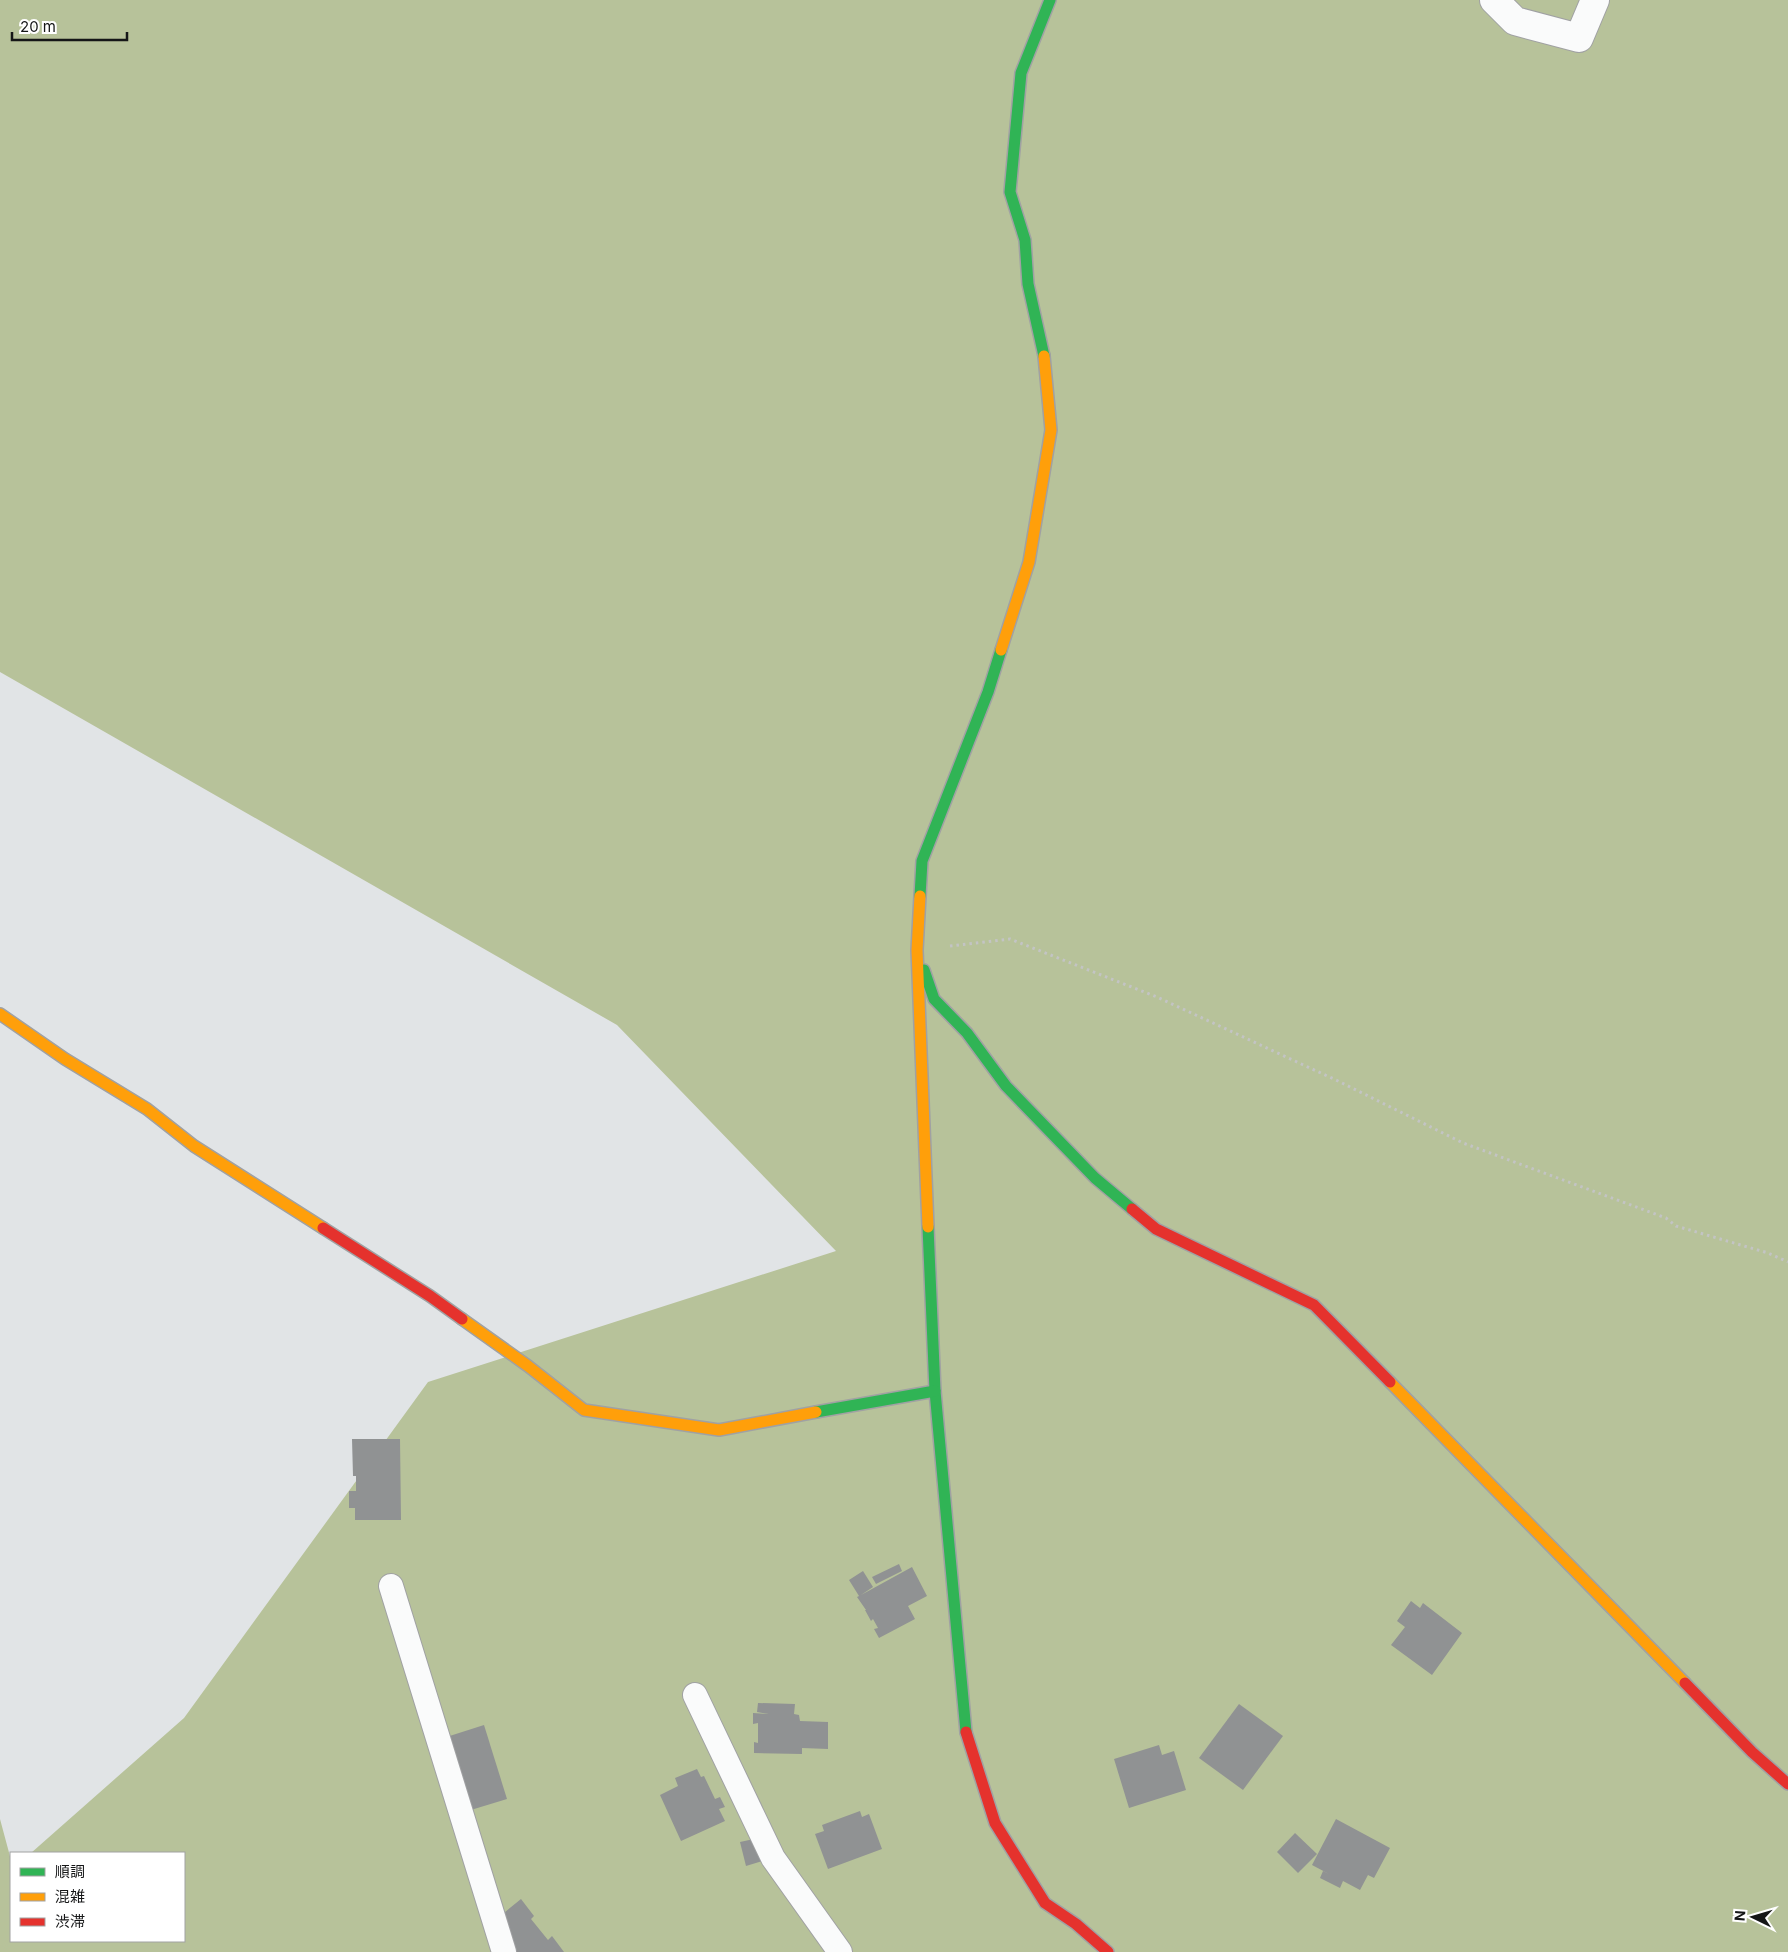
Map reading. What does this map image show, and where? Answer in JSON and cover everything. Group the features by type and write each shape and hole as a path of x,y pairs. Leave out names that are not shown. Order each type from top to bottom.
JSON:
{"street":[{"path":"1050,0 1021,73 1010,192 1025,240 1028,284 1046,364 1051,430 1029,562 988,692 922,861 917,950 935,1391 966,1733 995,1823 1045,1903 1076,1924 1108,1952"},
{"path":"1494,0 1515,21 1579,38 1595,0"},
{"path":"917,950 934,999 967,1033 1006,1086 1095,1178 1156,1229 1314,1305 1752,1752 1788,1784"},
{"path":"0,1014 65,1059 147,1109 194,1146 430,1296 528,1366 584,1410 718,1430 935,1391"}],"lane":[{"path":"390,1586 504,1952"},
{"path":"695,1695 774,1858 840,1952"}],"path":[{"path":"917,950 1010,939 1157,997 1338,1081 1463,1143 1666,1218 1676,1226 1768,1253 1788,1262"}],"green space":[{"path":"0,0 1788,0 1788,1952 0,1952 0,1819 10,1856 10,1942 185,1942 185,1852 32,1852 184,1718 428,1382 836,1251 617,1025 0,672"}],"building":[{"path":"352,1439 400,1439 401,1520 355,1520 355,1508 349,1508 349,1491 356,1491 356,1476 353,1476"},
{"path":"899,1564 902,1571 876,1584 872,1577"},
{"path":"912,1567 927,1596 908,1606 915,1619 879,1638 874,1629 878,1628 873,1619 871,1621 849,1580 863,1571 873,1587 861,1595"},
{"path":"1411,1601 1420,1608 1423,1603 1462,1633 1432,1675 1391,1645 1405,1627 1397,1621"},
{"path":"758,1703 795,1704 794,1714 799,1715 800,1721 828,1722 828,1749 802,1748 802,1754 754,1753 754,1742 758,1743 758,1723 753,1724 753,1713 769,1714 757,1712"},
{"path":"1239,1704 1283,1736 1243,1790 1199,1758"},
{"path":"484,1725 507,1799 461,1813 434,1741"},
{"path":"1159,1745 1162,1755 1174,1751 1186,1790 1129,1808 1114,1759"},
{"path":"697,1769 701,1777 704,1776 715,1799 720,1797 725,1807 719,1809 725,1821 681,1841 660,1795 678,1786 675,1778"},
{"path":"860,1811 862,1817 869,1814 882,1849 828,1869 815,1834 824,1831 822,1825"},
{"path":"1336,1819 1390,1848 1374,1878 1368,1875 1360,1890 1343,1881 1340,1888 1320,1878 1323,1871 1329,1874 1312,1865"},
{"path":"1295,1833 1317,1854 1298,1873 1277,1852"},
{"path":"763,1837 769,1859 746,1866 740,1842"},
{"path":"521,1899 534,1916 531,1919 548,1940 552,1936 564,1952 502,1952 484,1929"}],"traffic: fast":[{"path":"1044,356 1028,284 1025,240 1010,192 1021,73 1050,0"},
{"path":"920,896 922,861 988,692 1001,650"},
{"path":"924,970 934,999 967,1033 1006,1086 1095,1178 1132,1209"},
{"path":"928,1227 935,1391 966,1732"},
{"path":"816,1412 935,1391"}],"traffic: slow":[{"path":"1001,650 1029,562 1051,430 1044,356"},
{"path":"920,896 917,950 928,1227"},
{"path":"0,1014 65,1059 147,1109 194,1146 323,1228"},
{"path":"462,1319 528,1366 584,1410 719,1430 816,1412"},
{"path":"1390,1382 1685,1683"}],"traffic: jam":[{"path":"1132,1209 1156,1229 1314,1305 1390,1382"},
{"path":"323,1228 430,1296 462,1319"},
{"path":"1685,1683 1752,1752 1788,1784"},
{"path":"966,1732 995,1823 1045,1903 1076,1924 1108,1952"}]}
